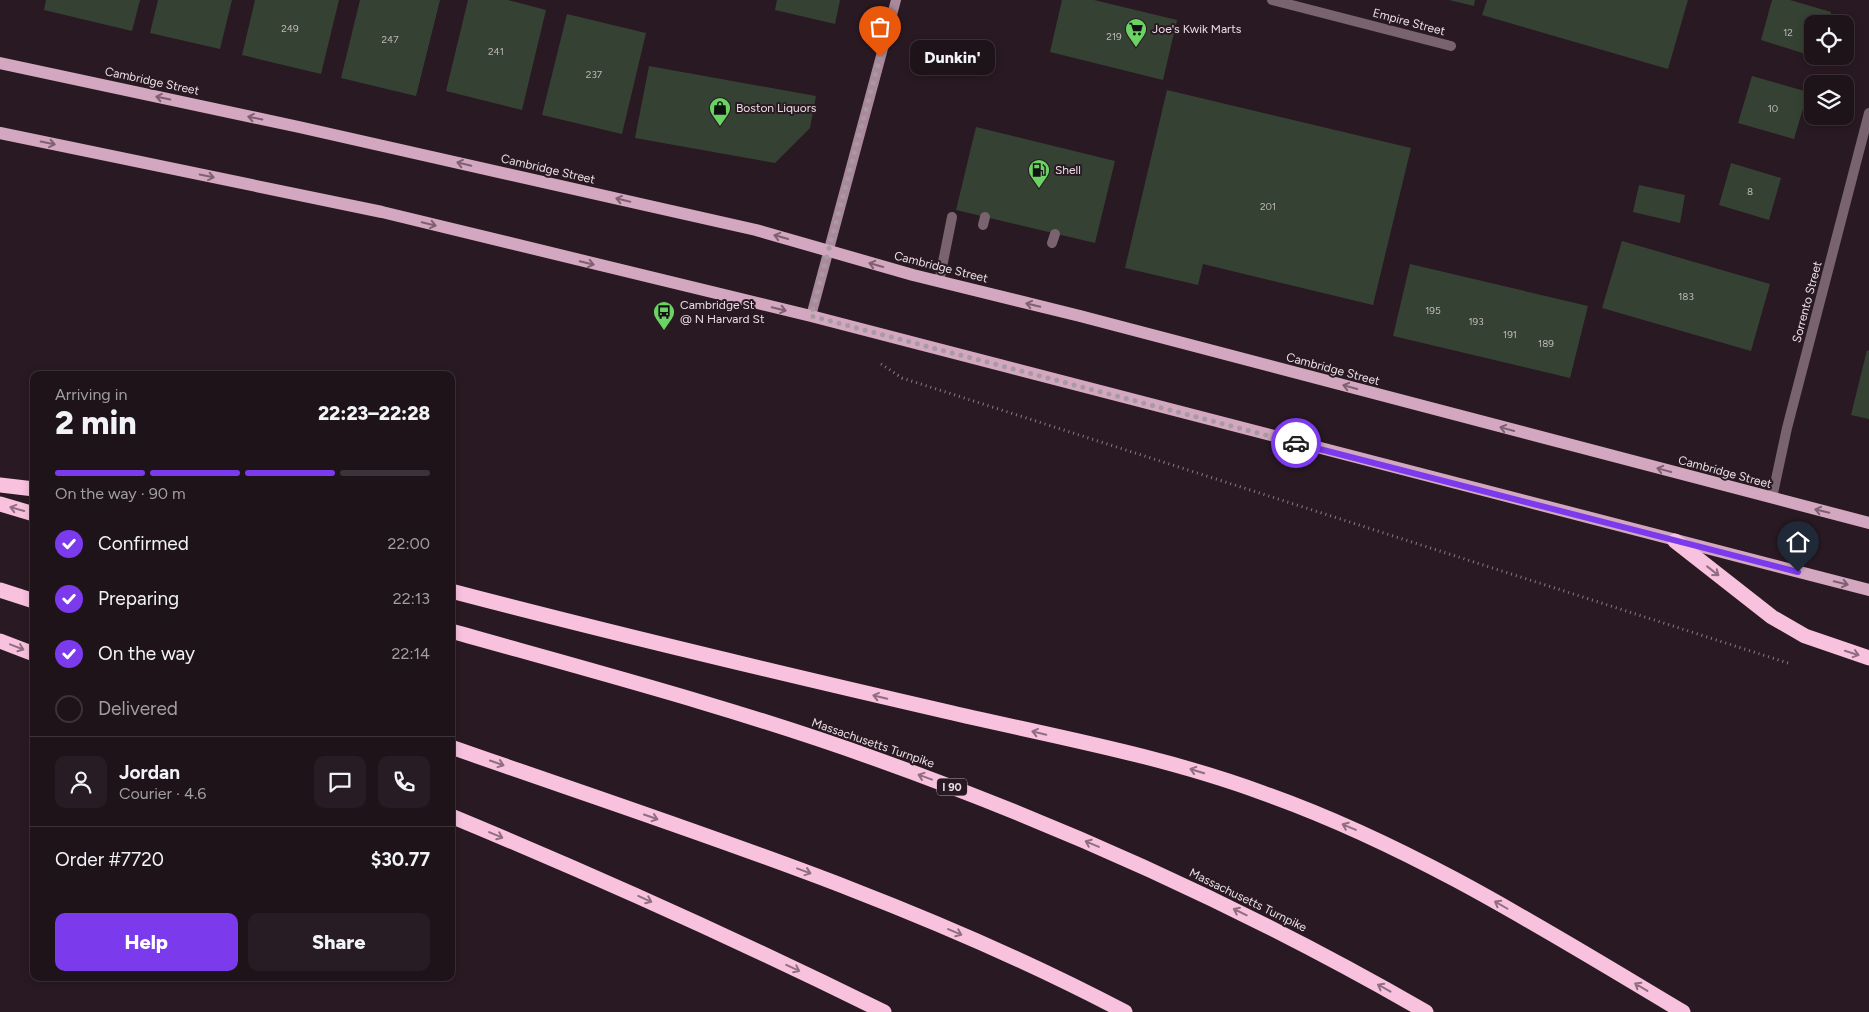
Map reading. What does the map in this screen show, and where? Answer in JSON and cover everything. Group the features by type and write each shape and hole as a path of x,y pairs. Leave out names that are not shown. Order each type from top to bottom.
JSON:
{"highway":[{"path":"0,485 30,489"},
{"path":"0,504 30,513"},
{"path":"1675,541 1772,618 1805,636 1869,658"},
{"path":"0,590 30,601"},
{"path":"455,592 666,646 1149,757 1255,790 1365,833 1434,868 1683,1012"},
{"name":"Massachusetts Turnpike","path":"455,632 727,710 873,758 958,789 1191,888 1323,954 1426,1012"},
{"path":"0,641 30,652"},
{"path":"455,748 856,890 1016,958 1125,1012"},
{"path":"455,818 696,922 884,1012"}],"main road":[{"path":"811,316 896,0"},
{"name":"Cambridge Street","path":"0,63 309,129 747,228 939,282 1100,321 1869,523"},
{"path":"0,133 382,212 811,316 1869,590"}],"street":[{"name":"Empire Street","path":"1272,0 1452,46"},
{"name":"Sorrento Street","path":"1772,498 1787,428 1869,113"},
{"path":"939,282 952,217"}],"path":[{"path":"879,363 902,378 1793,664"}],"building":[{"path":"46,0 140,0 132,31 44,10"},
{"path":"158,0 232,0 220,49 150,33"},
{"path":"255,0 339,0 321,74 242,55"},
{"path":"360,0 440,0 416,96 341,78"},
{"path":"468,0 508,0 546,10 522,110 446,91"},
{"path":"777,0 840,0 835,24 775,10"},
{"path":"1062,0 1094,0 1177,20 1163,80 1050,52"},
{"path":"1449,0 1475,0 1474,6"},
{"path":"1487,0 1688,0 1668,69 1482,15"},
{"path":"1772,0 1790,0 1831,12 1830,15 1804,15 1804,53 1761,40"},
{"path":"567,14 646,33 622,134 542,115"},
{"path":"649,66 816,96 810,128 775,163 635,138"},
{"path":"1752,76 1804,91 1804,105 1794,139 1738,123"},
{"path":"1167,90 1411,148 1373,305 1203,264 1198,285 1125,268"},
{"path":"976,127 1115,161 1095,243 956,210"},
{"path":"1731,163 1781,178 1769,220 1719,205"},
{"path":"1639,185 1685,195 1680,223 1633,212"},
{"path":"1622,241 1770,284 1751,351 1602,308"},
{"path":"1410,264 1588,306 1570,378 1393,336"},
{"path":"1867,350 1869,351 1869,419 1851,415"}],"way so far":[{"path":"880,57 811,316 1296,443"}],"place":[{"name":"Joe's Kwik Marts","path":"1136,48"},
{"name":"Dunkin'","path":"880,57"},
{"name":"Boston Liquors","path":"720,127"},
{"name":"Shell","path":"1039,189"},
{"name":"Cambridge St @ N Harvard St","path":"664,331"}],"route":[{"path":"1296,443 1798,572"}]}
